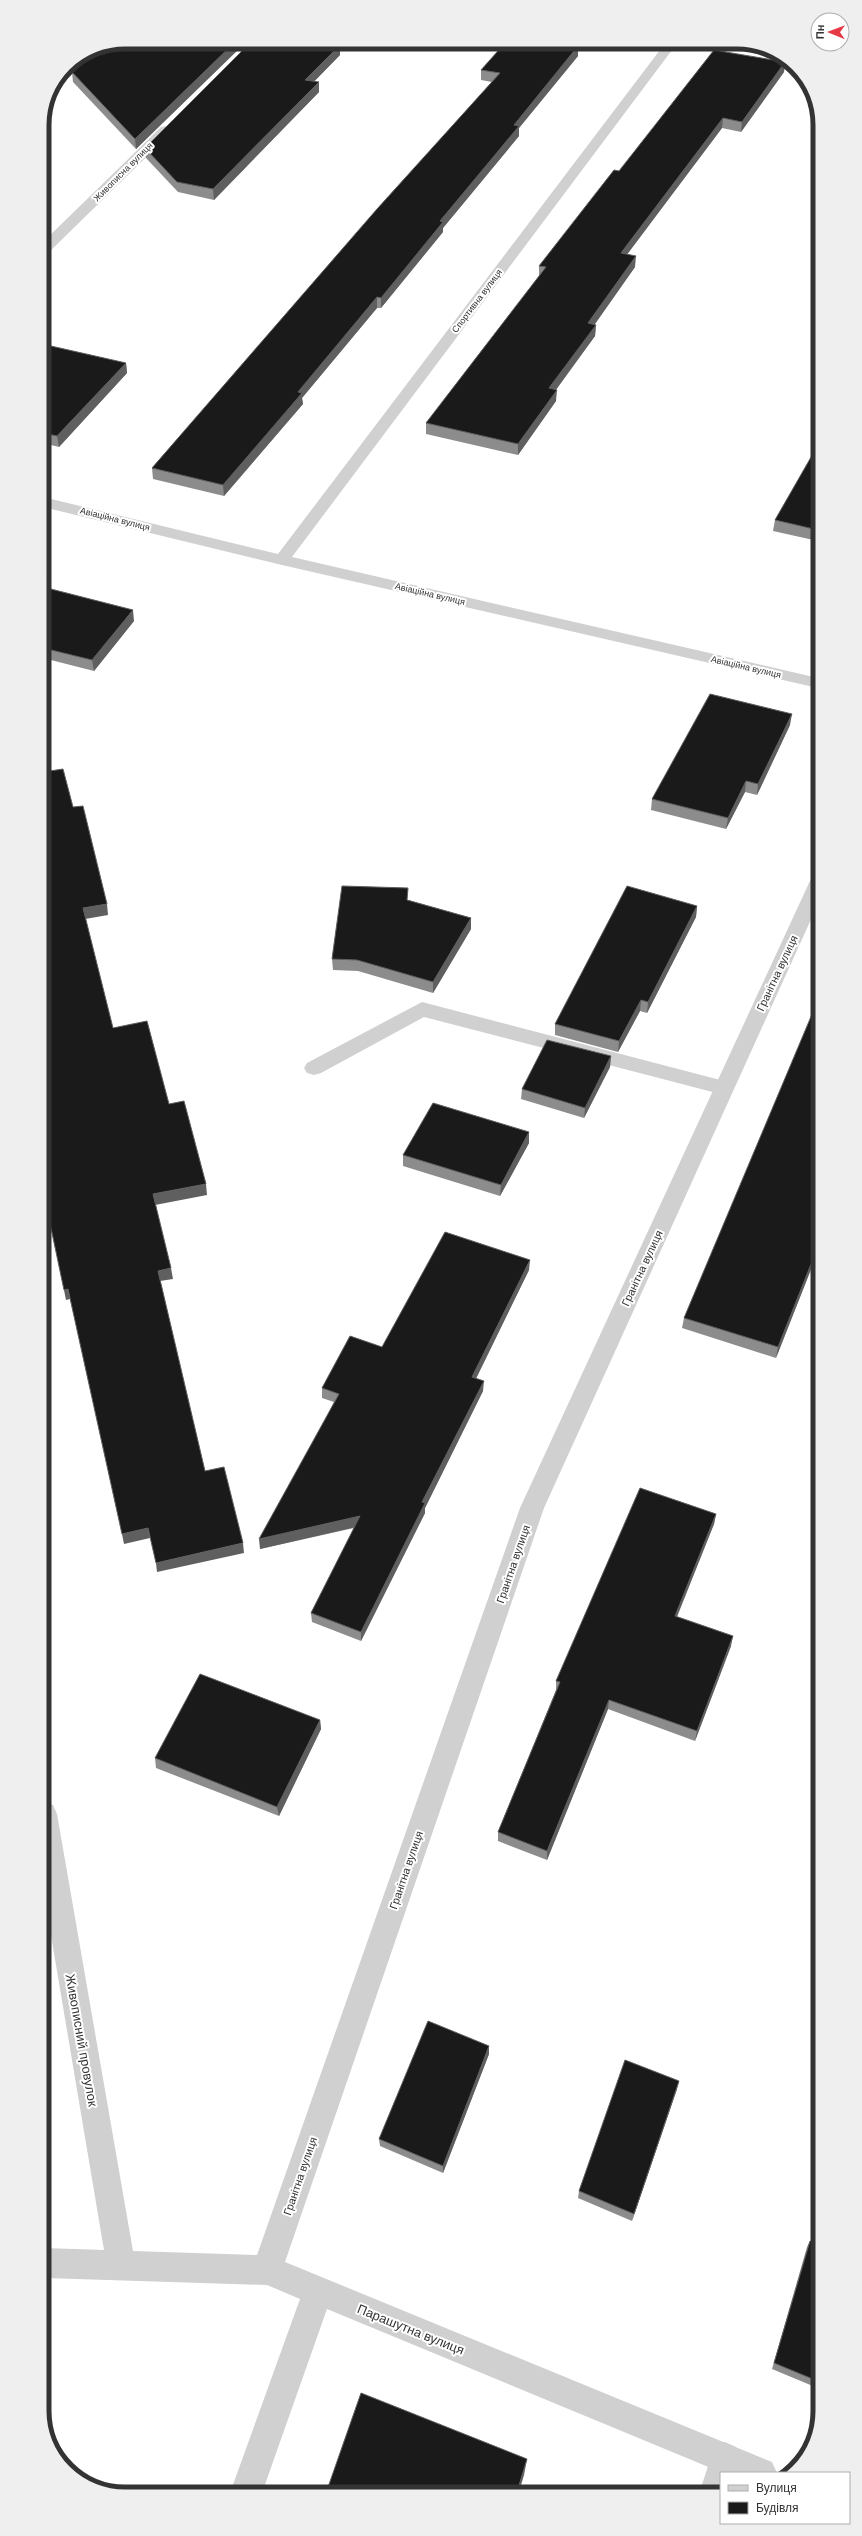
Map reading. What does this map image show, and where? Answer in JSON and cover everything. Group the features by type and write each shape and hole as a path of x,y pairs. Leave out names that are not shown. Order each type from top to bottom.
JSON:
{"street":[{"name":"Спортивна вулиця","path":"282,560 667,49"},
{"name":"Живописна вулиця","path":"49,245 177,119"},
{"name":"Авіаційна вулиця","path":"49,503 282,560 813,682"},
{"name":"Гранітна вулиця","path":"267,2270 532,1508 813,894"},
{"path":"314,1068 422,1009 724,1088"},
{"name":"Живописний провулок","path":"49,1843 121,2265"},
{"name":"Парашутна вулиця","path":"49,2263 267,2270 759,2472"},
{"path":"248,2487 318,2291"},
{"path":"721,2472 725,2458"},
{"path":"717,2487 720,2476"}],"building":[{"path":"228,49 135,139 72,72 84,62 110,50"},
{"path":"244,49 336,49 305,80 319,82 213,189 177,182 145,148"},
{"path":"500,49 576,49 514,125 519,126 440,221 443,222 381,298 377,297 298,392 302,393 223,485 152,468 377,209 500,73 481,70"},
{"path":"714,50 777,61 783,65 742,122 723,118 621,253 636,256 588,323 596,325 549,388 557,390 518,444 426,423 546,267 539,266 614,170 619,171"},
{"path":"49,346 126,363 57,436 49,434"},
{"path":"813,454 813,529 775,520"},
{"path":"49,589 133,610 92,660 49,649"},
{"path":"710,694 792,714 758,784 746,781 728,818 652,799"},
{"path":"63,769 73,807 83,806 107,904 83,908 113,1028 147,1021 169,1104 184,1101 206,1184 153,1194 171,1268 158,1271 205,1471 224,1467 243,1543 156,1563 148,1528 122,1534 68,1289 64,1290 49,1219 49,771"},
{"path":"342,886 408,888 407,900 471,918 433,982 357,960 332,959"},
{"path":"627,886 697,906 648,1002 641,1000 619,1041 555,1024"},
{"path":"813,1012 813,1259 778,1347 684,1318"},
{"path":"547,1040 611,1056 585,1108 522,1089"},
{"path":"433,1103 529,1132 501,1185 403,1155"},
{"path":"445,1232 530,1260 472,1377 484,1381 422,1502 425,1503 361,1632 311,1613 360,1516 259,1539 339,1394 322,1388 350,1336 382,1347"},
{"path":"640,1488 716,1514 675,1616 733,1636 697,1731 609,1700 547,1851 498,1832 560,1682 556,1681"},
{"path":"200,1674 320,1720 277,1807 155,1758"},
{"path":"428,2021 489,2046 443,2166 379,2139"},
{"path":"625,2060 679,2081 634,2214 579,2191"},
{"path":"810,2241 813,2242 813,2379 774,2363"},
{"path":"361,2393 527,2459 519,2487 328,2487"}]}
